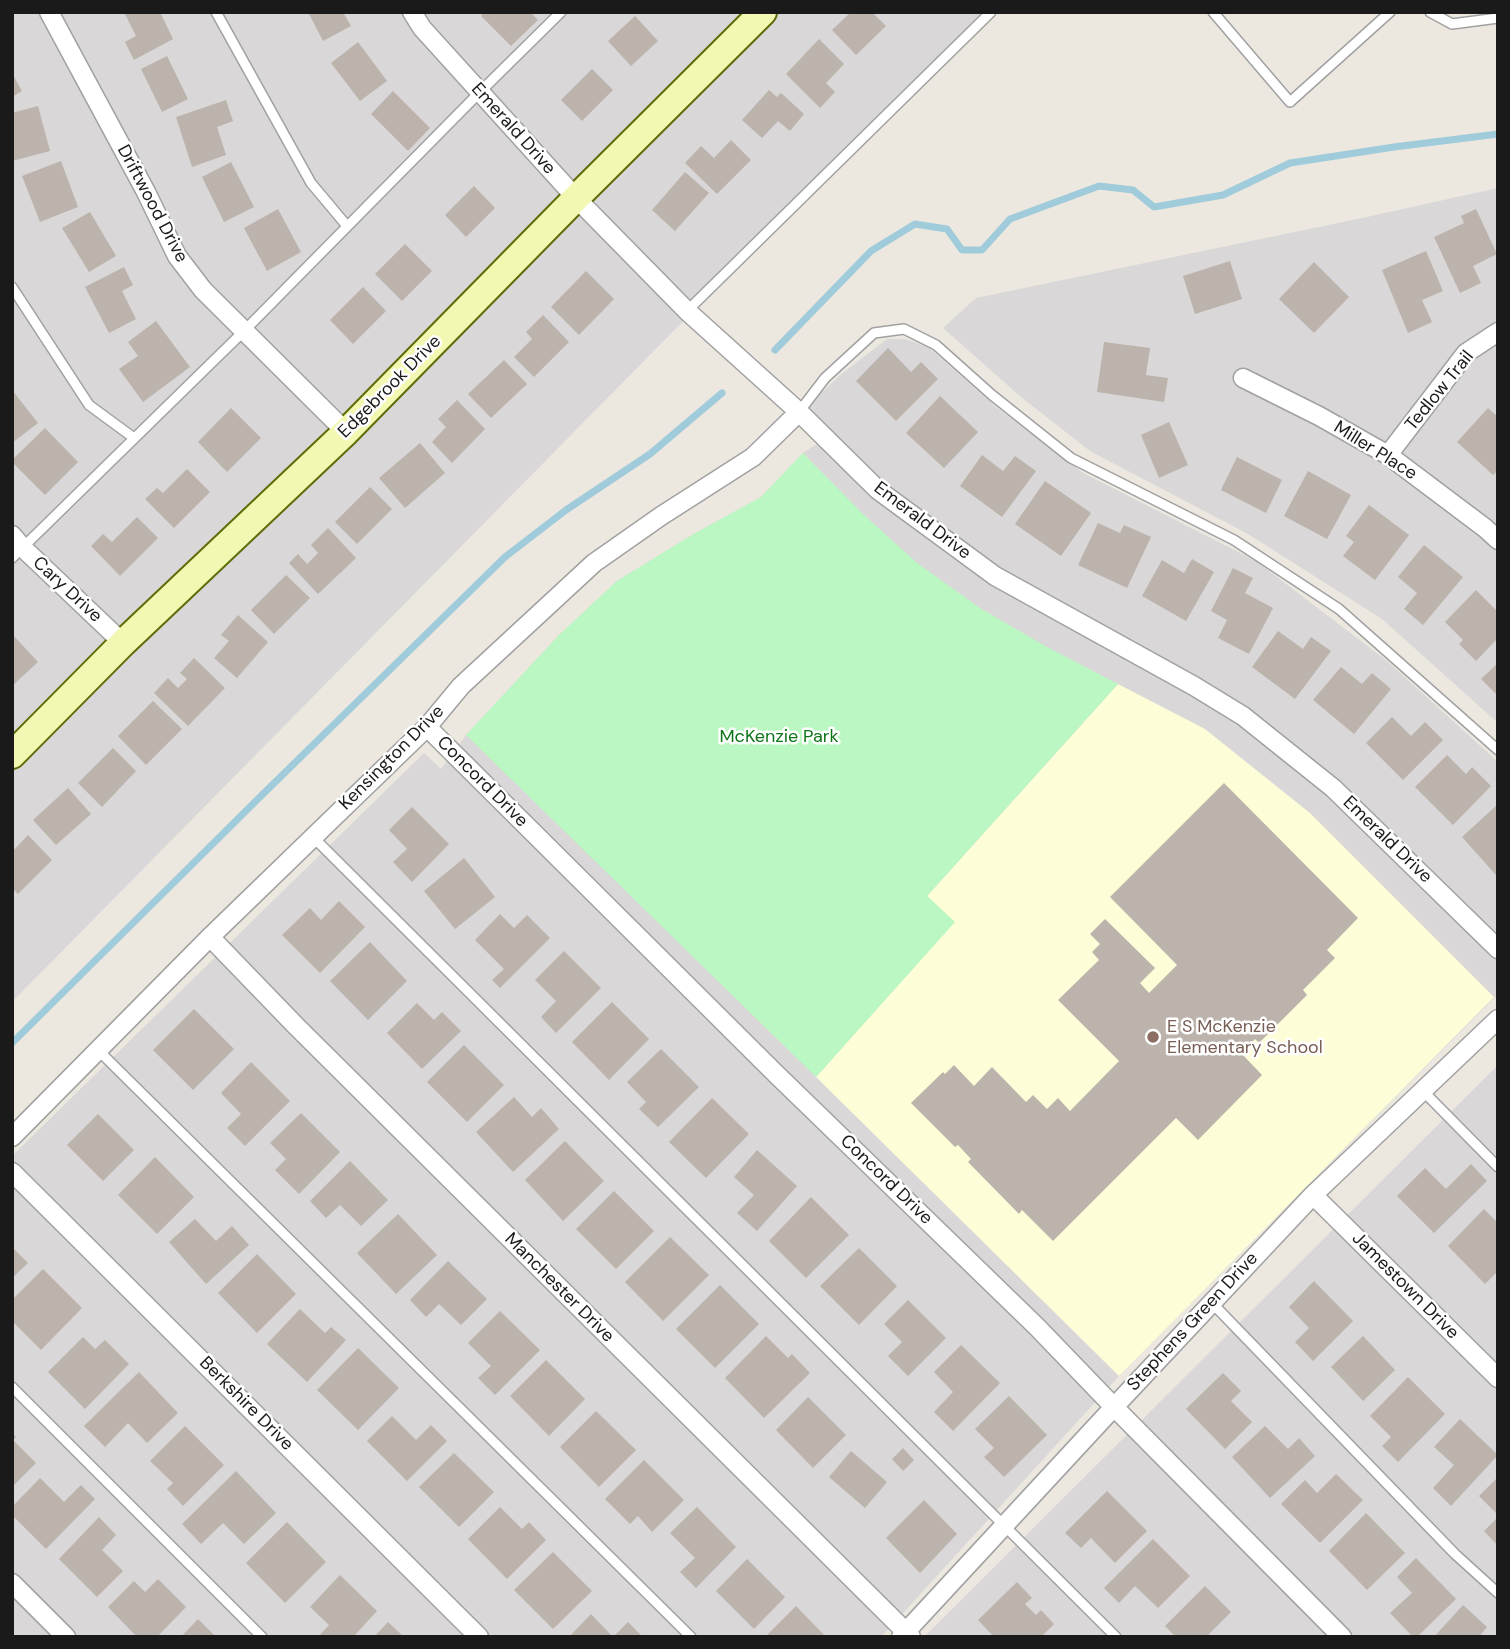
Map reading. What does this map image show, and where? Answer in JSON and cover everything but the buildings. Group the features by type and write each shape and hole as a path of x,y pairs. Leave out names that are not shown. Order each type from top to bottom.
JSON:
{"street":[{"name":"Driftwood Drive","path":"49,12 146,192 177,256 203,290 346,432"},
{"name":"Emerald Drive","path":"412,12 422,28 576,198 687,311 799,412 878,490 995,576 1244,716 1333,788 1498,949"},
{"name":"Edgebrook Drive","path":"12,755 123,643 346,432 763,12"},
{"name":"Tedlow Trail","path":"1388,455 1466,354 1498,332"},
{"name":"Miller Place","path":"1243,378 1388,455 1498,540"},
{"name":"Kensington Drive","path":"12,1137 210,937 426,727 461,686 594,563 753,457 799,412"},
{"name":"Cary Drive","path":"16,547 123,643"},
{"name":"Concord Drive","path":"426,727 1037,1327 1342,1637"},
{"name":"Manchester Drive","path":"210,937 906,1635"},
{"name":"Stephens Green Drive","path":"906,1635 1114,1407 1313,1195 1498,1019"},
{"name":"Berkshire Drive","path":"12,1171 479,1637"},
{"name":"Jamestown Drive","path":"1313,1195 1498,1378"},
{"path":"12,1583 66,1637"}],"lane":[{"path":"216,12 312,183 347,226"},
{"path":"16,547 244,331 561,12"},
{"path":"687,311 991,12"},
{"path":"1213,12 1290,102 1390,12"},
{"path":"1430,12 1452,24 1498,18"},
{"path":"12,286 89,405 134,438"},
{"path":"799,412 825,377 874,333 904,329 936,345 992,395 1071,457 1234,540 1339,609 1498,750"},
{"path":"313,837 1116,1637"},
{"path":"98,1049 691,1637"},
{"path":"1423,1090 1498,1167"},
{"path":"1212,1303 1455,1554 1498,1593"},
{"path":"12,1387 262,1637"}],"shaded area":[{"path":"12,12 988,12 12,1002"},
{"path":"1498,188 1498,723 1382,619 1248,534 1090,451 1021,397 943,328 976,298"},
{"path":"887,339 905,339 928,347 997,408 1083,473 1256,561 1387,661 1498,762 1498,994 1119,1376 884,1637 12,1637 12,1156 424,753 441,769 466,735 559,635 617,581 761,497 803,453 834,433 809,407 844,372"},
{"name":"E S McKenzie Elementary School","path":"1118,684 1205,729 1310,813 1494,997 1119,1376 816,1077 954,922 927,896"},
{"path":"1498,1065 1498,1637 924,1637"}],"green space":[{"name":"McKenzie Park","path":"803,453 863,514 917,563 980,608 1118,684 927,896 955,922 816,1077 466,735 559,635 617,581 761,497"}],"waterway":[{"path":"775,350 871,251 915,224 947,229 962,250 982,250 1010,219 1099,186 1133,190 1154,207 1223,195 1290,163 1498,134"},
{"path":"12,1043 505,557 566,510 650,454 722,393"}],"place":[{"name":"E S McKenzie Elementary School","path":"1153,1037"}]}
